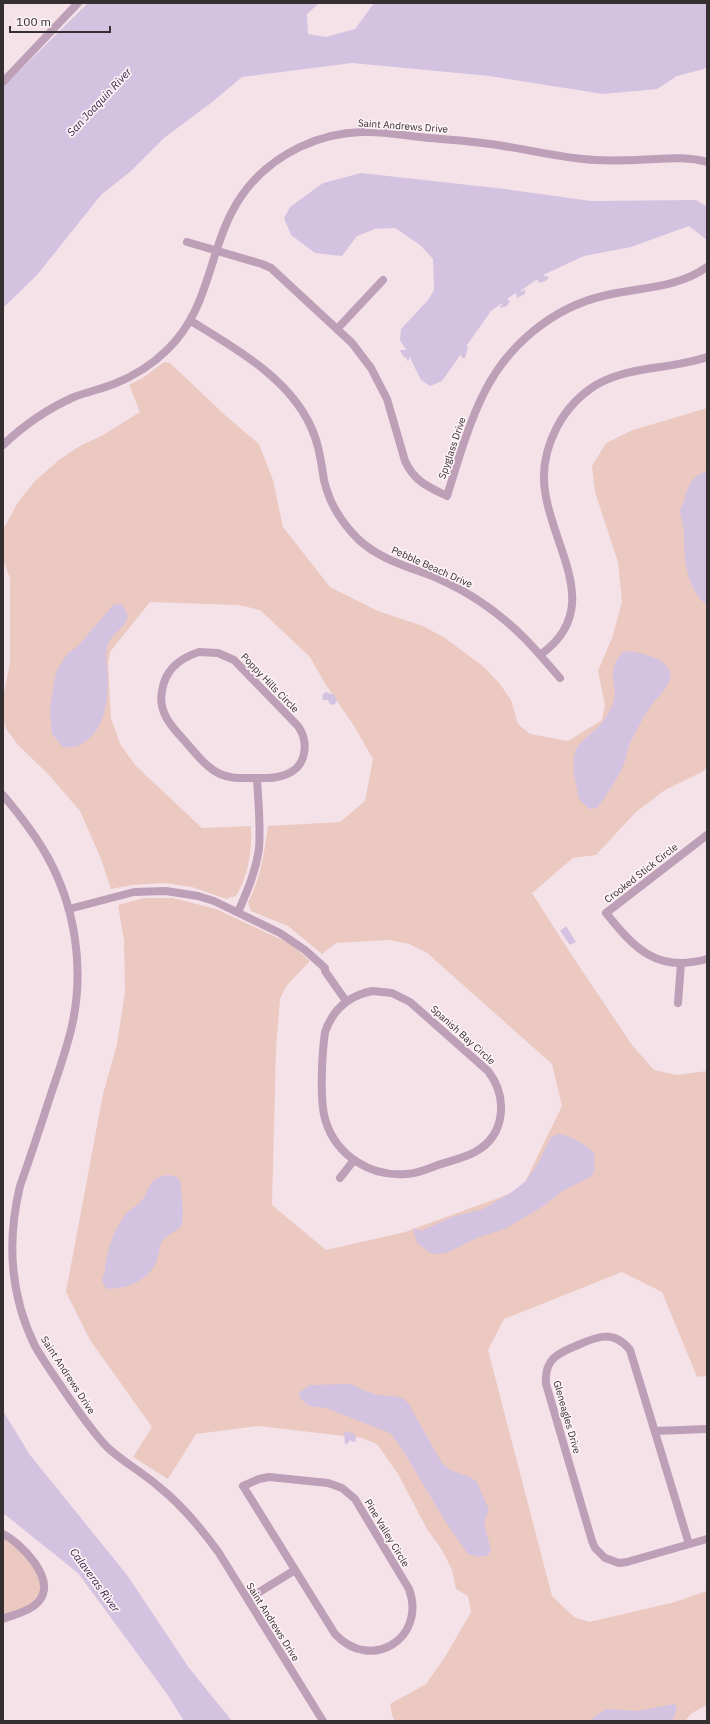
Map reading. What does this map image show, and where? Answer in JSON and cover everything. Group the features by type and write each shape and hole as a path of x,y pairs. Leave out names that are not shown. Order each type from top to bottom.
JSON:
{"street":[{"path":"3,82 78,3"},
{"name":"Saint Andrews Drive","path":"3,445 28,424 59,404 76,396 115,384 145,368 169,348 191,321 204,294 216,251 227,220 234,206 250,184 273,162 315,140 346,133 376,132 490,144 582,159 615,160 690,158 707,162"},
{"name":"Spyglass Drive","path":"187,242 271,268 337,329 362,356 380,382 393,415 405,462 409,470 420,482 447,496 476,410 484,392 504,361 529,335 555,316 585,302 620,292 662,286 676,282 689,278 707,267"},
{"path":"337,329 384,280"},
{"name":"Pebble Beach Drive","path":"191,321 256,362 297,403 312,427 317,441 324,480 334,507 346,525 360,541 383,557 449,584 475,597 511,624 560,678"},
{"path":"540,655 560,636 569,616 572,600 572,583 548,507 544,484 546,457 551,438 560,422 576,400 596,385 608,379 632,371 684,364 707,357"},
{"name":"Poppy Hills Circle","path":"199,652 210,652 223,654 234,660 302,732 304,738 304,752 298,766 280,777 257,778 229,777 212,770 171,727 166,719 161,703 162,686 170,671 182,659 199,652"},
{"path":"238,912 252,879 259,849 260,833 257,778"},
{"name":"Saint Andrews Drive","path":"3,795 30,829 48,856 63,890 69,909 77,952 78,983 76,1002 68,1041 20,1186 13,1223 12,1256 16,1294 24,1318 36,1346 87,1424 109,1448 158,1486 191,1517 219,1553 322,1721"},
{"name":"Crooked Stick Circle","path":"707,835 606,912 626,938 644,952 663,960 681,963 707,959"},
{"path":"69,909 134,892 166,891 198,896 238,912 280,933 305,950 325,968 325,971 346,1001"},
{"path":"678,1003 681,963"},
{"name":"Spanish Bay Circle","path":"382,991 401,996 410,1002 488,1071 498,1088 502,1105 499,1124 495,1133 483,1146 467,1155 418,1172 395,1175 379,1172 364,1166 354,1160 343,1150 330,1132 326,1122 322,1101 325,1032 333,1014 346,1001 362,993 382,991"},
{"path":"340,1178 354,1160"},
{"name":"Gleneagles Drive","path":"689,1544 630,1350 621,1341 610,1337 596,1337 562,1351 552,1359 549,1364 545,1377 546,1384 592,1541 600,1554 612,1562 627,1562 707,1539"},
{"path":"655,1431 707,1429"},
{"name":"Pine Valley Circle","path":"278,1477 328,1483 342,1488 350,1494 355,1499 409,1589 413,1605 411,1622 408,1630 397,1642 381,1650 364,1651 350,1647 335,1634 295,1570 243,1486 245,1484 259,1478 278,1477"},
{"path":"3,1534 23,1549 39,1569 44,1584 43,1595 34,1606 3,1619"},
{"path":"248,1599 295,1570"}],"shaded area":[{"path":"164,362 170,363 226,416 259,444 273,480 283,527 330,587 378,611 423,626 445,638 484,667 500,684 511,700 518,724 530,734 568,741 602,720 605,705 598,671 612,638 622,602 618,562 595,492 592,466 606,443 633,430 707,408 707,766 704,771 665,790 636,812 596,855 573,858 532,893 632,1045 654,1070 677,1075 707,1071 707,1376 697,1377 662,1292 622,1272 504,1319 488,1350 552,1596 574,1617 589,1622 675,1602 707,1591 707,1705 692,1713 685,1721 395,1721 390,1704 426,1684 445,1657 471,1612 468,1596 456,1589 452,1570 442,1550 427,1529 398,1474 377,1444 362,1438 258,1426 196,1434 168,1479 133,1457 152,1427 90,1340 66,1292 103,1094 117,1044 125,992 124,940 118,905 144,898 173,898 216,909 291,944 310,961 287,985 280,999 276,1050 272,1205 326,1250 405,1232 515,1192 525,1182 562,1106 552,1064 426,952 409,944 389,940 336,943 322,954 288,926 251,911 248,902 259,875 268,826 340,822 365,801 373,759 354,726 324,682 310,657 260,610 238,605 150,602 110,652 108,664 111,718 120,744 136,766 202,828 251,826 249,862 244,879 236,896 226,899 192,887 165,883 132,885 111,889 101,859 80,811 49,775 18,745 7,730 3,721 3,698 10,663 10,578 3,560 3,530 18,502 35,481 60,459 140,412 129,385 144,377"},
{"path":"3,1536 34,1562 44,1584 40,1600 3,1619"}],"water":[{"name":"San Joaquin River","path":"88,3 319,3 307,14 308,34 326,37 355,29 374,3 707,3 707,67 677,76 657,89 603,94 489,76 352,63 242,77 211,103 164,138 131,171 101,195 37,275 3,308 3,87"},
{"path":"361,173 505,189 591,201 696,200 707,207 707,240 689,226 631,247 584,256 543,275 549,277 546,281 539,283 537,279 520,291 525,289 525,294 517,298 516,293 507,299 510,301 507,306 501,308 500,306 502,303 491,311 465,348 467,346 468,347 465,358 462,358 461,354 442,381 430,386 421,380 409,356 409,360 407,361 407,358 404,357 400,351 406,350 400,340 401,329 428,300 434,290 433,259 420,245 395,228 375,229 357,236 342,256 315,253 291,235 284,218 290,207 323,183"},
{"path":"707,471 707,605 700,598 690,582 686,563 684,530 680,509 691,482 697,476"},
{"path":"121,604 126,611 127,616 124,626 108,644 106,653 108,681 107,698 100,723 96,731 77,747 63,747 52,734 50,708 56,672 67,654 78,646 113,605"},
{"path":"631,651 654,657 664,663 670,672 669,682 648,710 640,724 630,743 624,764 612,787 597,808 589,809 579,798 575,781 575,752 583,741 600,725 609,712 615,696 613,678 614,666 623,652"},
{"path":"325,692 335,695 337,701 334,705 330,704 328,700 323,700 322,696"},
{"path":"566,926 576,942 570,945 560,931"},
{"path":"557,1134 568,1136 578,1141 595,1154 594,1171 592,1176 561,1192 545,1205 505,1229 479,1237 449,1252 432,1254 417,1243 413,1228 421,1231 452,1217 483,1209 512,1192 526,1181 537,1165 551,1137"},
{"path":"168,1175 177,1177 180,1182 183,1209 182,1224 178,1229 163,1240 157,1260 149,1273 137,1282 130,1285 115,1289 107,1289 103,1284 102,1276 105,1272 109,1249 114,1233 126,1214 143,1199 154,1180"},
{"path":"350,1384 371,1393 402,1398 406,1401 410,1405 442,1463 450,1470 470,1477 477,1482 489,1510 484,1522 491,1551 487,1556 478,1557 468,1554 445,1521 402,1449 390,1433 326,1408 309,1406 300,1398 299,1393 310,1385"},
{"name":"Calaveras River","path":"3,1411 30,1455 127,1575 189,1668 232,1721 184,1721 167,1694 78,1573 3,1513"},
{"path":"344,1431 355,1434 356,1441 353,1442 350,1440 347,1444 345,1444"},
{"path":"675,1704 677,1709 672,1721 590,1721 596,1715 607,1709 636,1711"}]}
